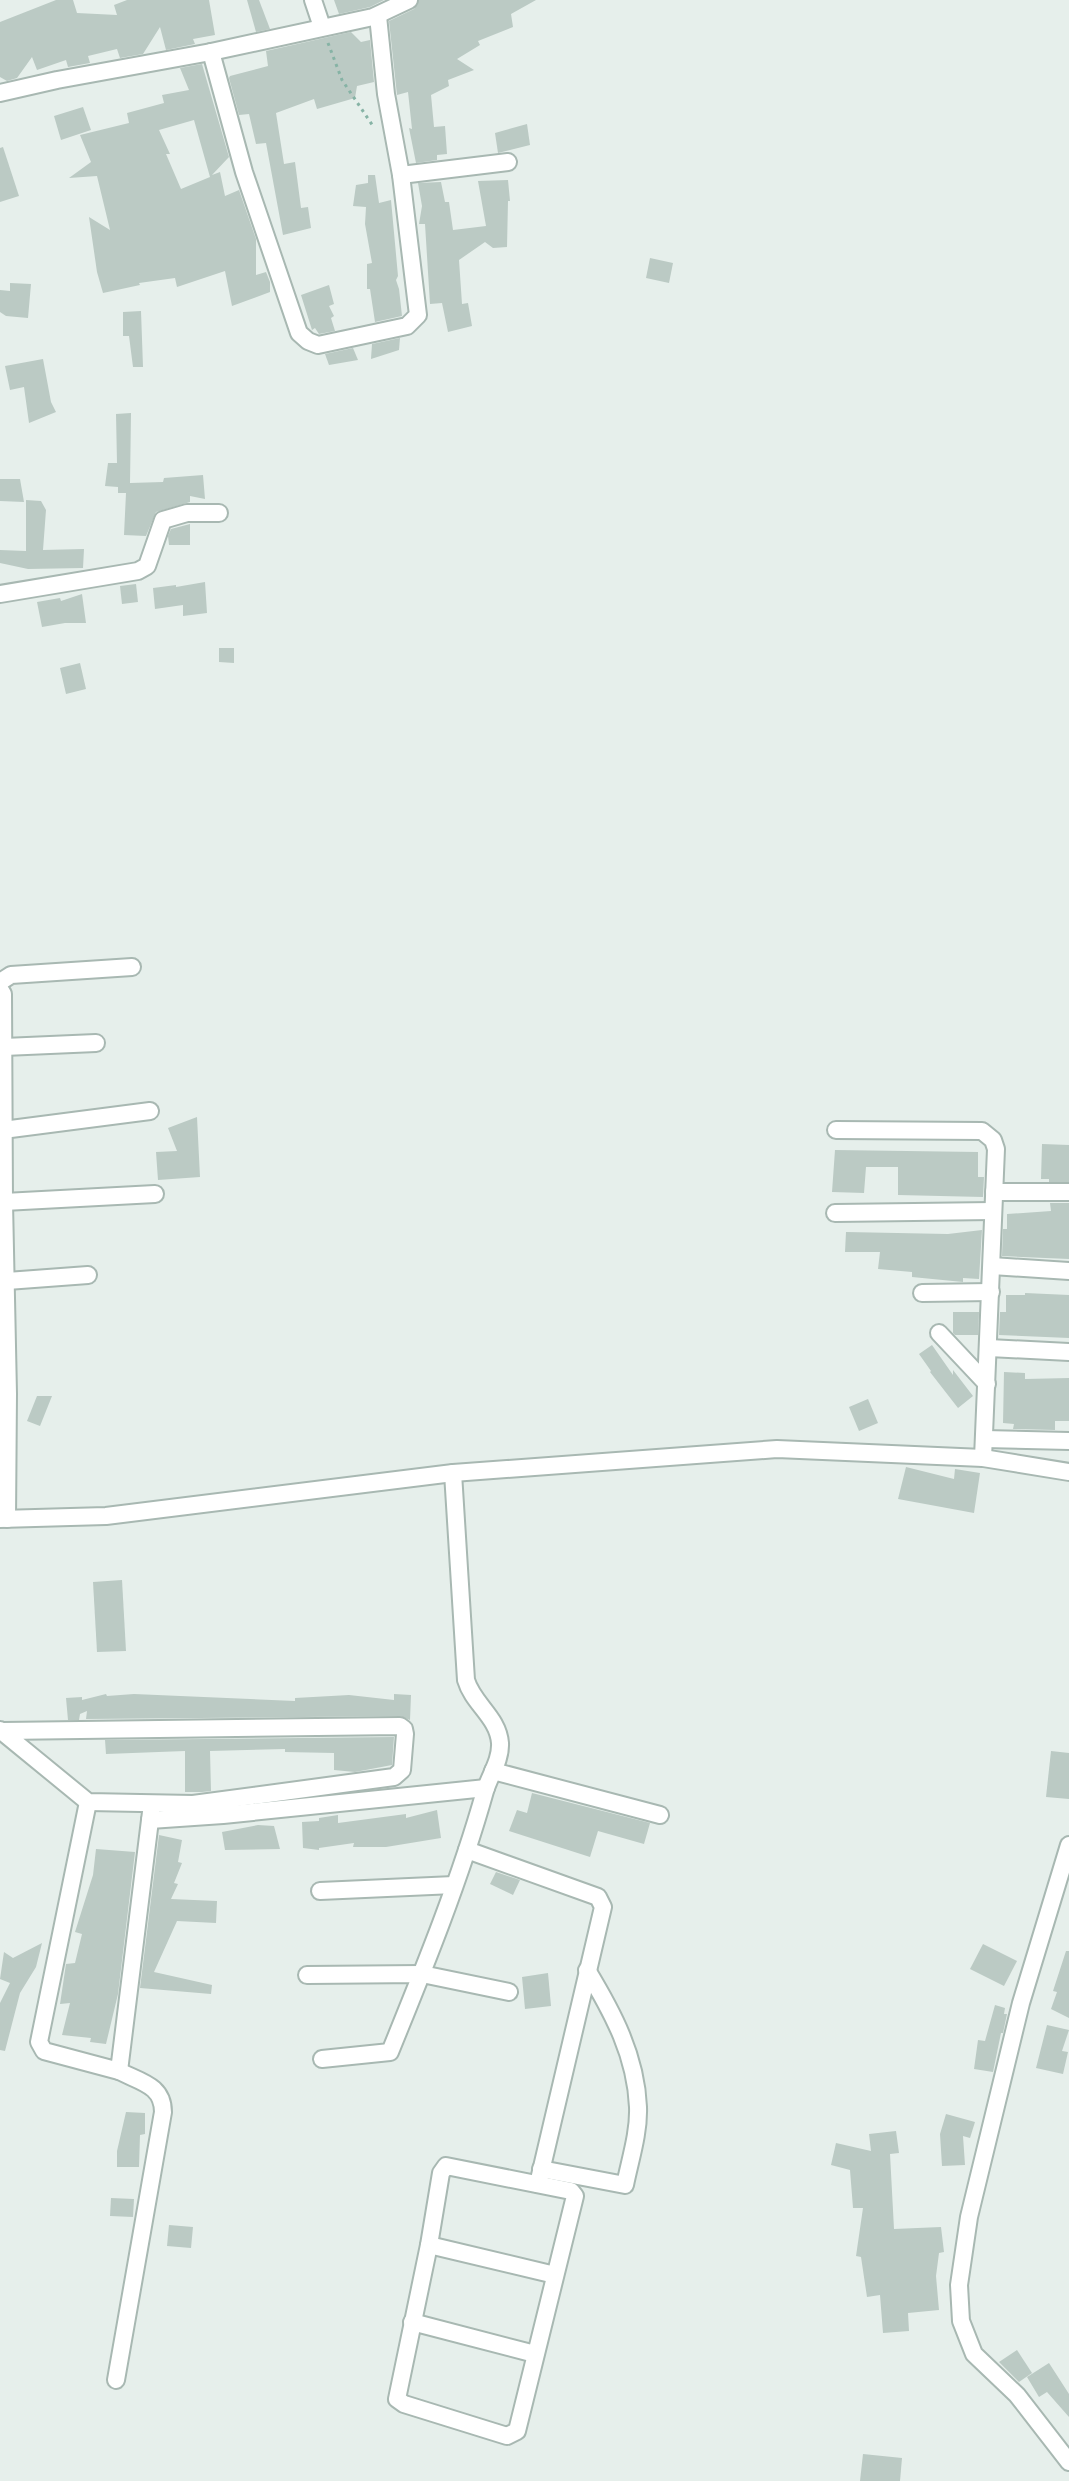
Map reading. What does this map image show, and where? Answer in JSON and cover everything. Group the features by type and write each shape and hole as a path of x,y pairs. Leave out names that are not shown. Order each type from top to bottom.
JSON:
{"street":[{"path":"313,0 322,27"},
{"path":"0,93 57,80 211,52 378,16 409,0"},
{"path":"211,52 258,215 299,333 308,341 318,345 407,326 418,315 401,175 386,94 378,16"},
{"path":"401,175 508,162"},
{"path":"0,594 138,571 147,566 163,520 187,513 219,513"},
{"path":"0,982 11,975 132,967"},
{"path":"0,989 3,994 2,1159 7,1281 3,1519 106,1516 453,1473 777,1449 983,1458 1069,1473"},
{"path":"4,1047 96,1043"},
{"path":"3,1130 150,1111"},
{"path":"836,1130 982,1131 993,1140 996,1149 983,1458"},
{"path":"994,1192 1069,1192"},
{"path":"4,1202 155,1194"},
{"path":"835,1213 993,1211"},
{"path":"992,1266 1069,1271"},
{"path":"7,1281 88,1275"},
{"path":"922,1293 990,1292"},
{"path":"939,1333 987,1384"},
{"path":"989,1348 1069,1352"},
{"path":"984,1439 1069,1441"},
{"path":"322,2059 390,2052 422,1974 467,1850 486,1788 494,1771 500,1746 499,1737 489,1715 469,1691 466,1680 453,1473"},
{"path":"2,1731 400,1726 404,1729 402,1770 394,1777 151,1812"},
{"path":"2,1731 88,1802 151,1812 223,1815 486,1788"},
{"path":"494,1771 660,1815"},
{"path":"88,1802 39,2042 44,2051 119,2071 159,2091 163,2100 164,2112 116,2380"},
{"path":"119,2071 151,1812"},
{"path":"1069,1845 1021,2003 969,2217 959,2285 962,2321 974,2354 1017,2395 1069,2462"},
{"path":"467,1850 598,1897 603,1907 539,2176"},
{"path":"320,1891 454,1885"},
{"path":"539,2176 571,2191 575,2196 517,2432 507,2436 400,2402 397,2399 429,2245 441,2173 446,2166 625,2185 637,2127 638,2107 629,2054 619,2024 587,1970"},
{"path":"308,1975 422,1974 509,1992"},
{"path":"429,2245 555,2275"},
{"path":"412,2322 535,2354"}],"path":[{"path":"322,27 342,80 380,135"}],"building":[{"path":"56,0 73,0 77,13 117,15 114,5 127,0 209,0 215,35 193,39 195,44 166,50 160,27 143,54 120,58 117,49 88,56 90,63 68,67 66,60 37,70 32,57 17,78 7,81 0,77 0,22"},
{"path":"247,0 259,0 270,29 256,32"},
{"path":"334,0 384,0 370,7 339,14"},
{"path":"419,0 536,0 511,14 513,27 478,41 480,45 457,59 474,70 448,80 449,86 431,95 434,127 445,126 447,154 437,155 437,160 416,163 409,128 412,129 408,92 397,95 389,21 414,9"},
{"path":"351,32 361,42 370,40 374,82 357,86 355,98 317,109 314,99 276,113 284,164 295,162 301,208 308,207 311,228 283,235 266,143 256,144 249,114 239,115 229,78 268,66 266,51"},
{"path":"202,64 229,157 212,175 220,172 225,196 239,190 256,239 256,275 266,272 270,282 270,292 232,306 225,271 177,287 175,278 139,283 140,285 103,293 97,272 89,217 110,230 97,176 69,178 91,162 80,135 129,123 127,113 164,103 162,95 189,90 180,68","holes":["194,120 210,177 181,189 166,154 170,154 159,130"]},
{"path":"83,107 91,130 61,140 54,116"},
{"path":"527,124 530,145 498,153 495,133"},
{"path":"3,147 19,196 0,202 0,148"},
{"path":"368,175 375,175 379,203 391,200 398,276 396,280 402,316 375,322 370,289 367,289 367,264 372,263 365,224 366,207 353,206 356,185 368,183"},
{"path":"508,180 510,201 508,201 507,247 493,248 485,242 459,260 462,304 468,303 472,326 448,332 442,303 430,304 425,224 419,224 422,206 418,183 441,182 445,202 449,202 453,230 486,226 478,181"},
{"path":"650,258 673,263 669,283 646,278"},
{"path":"10,283 31,284 28,318 6,316 0,312 0,290 10,291"},
{"path":"329,285 334,304 329,306 334,316 331,318 335,331 319,334 315,328 312,330 301,295"},
{"path":"141,311 143,367 133,367 129,336 123,336 123,312"},
{"path":"400,338 399,350 371,359 372,344"},
{"path":"353,348 358,360 329,365 325,354"},
{"path":"43,359 51,402 56,412 29,423 24,387 10,390 5,366"},
{"path":"131,413 130,483 163,482 164,478 203,475 205,499 190,496 190,502 156,512 146,536 124,535 126,493 118,493 118,487 105,486 108,463 117,463 116,414"},
{"path":"0,479 20,479 24,502 0,501"},
{"path":"26,500 41,501 46,510 43,550 84,549 83,568 28,569 0,563 0,550 26,551"},
{"path":"190,524 190,545 169,545 168,536 171,529"},
{"path":"205,582 207,613 183,616 183,605 155,609 153,588"},
{"path":"136,584 138,602 122,604 120,586"},
{"path":"82,594 86,623 65,623 42,627 37,602 60,598 61,601"},
{"path":"219,648 234,648 234,663 219,662"},
{"path":"80,663 86,689 66,694 60,668"},
{"path":"197,1117 200,1177 158,1180 156,1152 177,1151 168,1128"},
{"path":"1042,1144 1069,1145 1069,1182 1049,1182 1049,1179 1041,1179"},
{"path":"835,1150 978,1152 978,1177 984,1177 983,1197 898,1195 898,1167 866,1167 864,1193 832,1192"},
{"path":"1050,1203 1069,1203 1069,1259 1002,1256 1003,1229 1007,1229 1007,1214 1051,1211"},
{"path":"982,1230 979,1279 963,1278 963,1282 912,1277 912,1272 878,1269 880,1252 845,1252 846,1232 948,1234"},
{"path":"1025,1293 1069,1295 1069,1338 999,1335 1000,1312 1006,1312 1006,1295 1025,1295"},
{"path":"953,1312 979,1312 978,1335 955,1335 953,1333"},
{"path":"932,1345 953,1375 953,1370 973,1396 958,1408 919,1354"},
{"path":"1004,1372 1025,1373 1025,1379 1069,1378 1069,1421 1055,1421 1055,1430 1013,1429 1014,1424 1003,1423"},
{"path":"37,1396 52,1396 40,1426 27,1421"},
{"path":"868,1399 878,1423 859,1431 849,1407"},
{"path":"906,1467 954,1479 955,1469 980,1473 974,1513 898,1499"},
{"path":"122,1580 126,1651 97,1652 93,1582"},
{"path":"106,1694 107,1696 134,1694 295,1701 295,1698 349,1695 394,1700 394,1694 411,1695 410,1720 400,1716 86,1719 87,1711 80,1714 79,1720 68,1720 66,1698 82,1697 82,1700"},
{"path":"394,1737 392,1765 355,1772 334,1770 334,1753 285,1752 285,1749 210,1751 211,1791 202,1792 185,1792 185,1751 106,1754 105,1740"},
{"path":"1051,1751 1069,1753 1069,1799 1046,1797"},
{"path":"532,1793 650,1823 644,1844 598,1831 590,1857 509,1831 517,1810 527,1813"},
{"path":"437,1810 441,1838 386,1847 353,1847 354,1843 319,1848 319,1850 303,1848 302,1822 319,1821 319,1818 338,1815 338,1823 406,1814 406,1818"},
{"path":"258,1825 274,1826 280,1849 225,1850 222,1832"},
{"path":"159,1835 182,1840 178,1862 182,1863 174,1883 178,1884 171,1899 217,1901 216,1923 177,1921 154,1972 212,1985 211,1994 140,1988"},
{"path":"96,1849 135,1852 118,1994 106,2044 90,2042 91,2038 62,2035 70,2003 60,2004 66,1964 75,1963 82,1934 75,1932 93,1875"},
{"path":"496,1872 520,1880 513,1895 490,1884"},
{"path":"42,1943 36,1967 20,1993 5,2051 0,2050 0,2003 10,1983 0,1979 4,1952 13,1958"},
{"path":"983,1944 1017,1961 1004,1986 970,1969"},
{"path":"1066,1951 1069,1951 1069,2018 1051,2009 1057,1992 1053,1991"},
{"path":"548,1973 551,2006 525,2009 522,1977"},
{"path":"995,2005 1005,2008 1004,2014 1007,2014 993,2072 974,2069 978,2040 985,2041"},
{"path":"1047,2025 1069,2030 1062,2051 1068,2052 1063,2074 1036,2068"},
{"path":"126,2112 145,2113 145,2134 140,2135 139,2167 117,2167 117,2151"},
{"path":"946,2114 975,2122 970,2138 963,2136 965,2165 942,2166 940,2134"},
{"path":"896,2131 899,2153 890,2154 894,2229 941,2227 944,2252 939,2253 936,2276 939,2310 908,2313 909,2331 883,2333 880,2295 867,2297 861,2257 856,2256 863,2208 853,2208 850,2170 831,2165 836,2143 871,2151 869,2134"},
{"path":"111,2198 134,2199 133,2217 110,2216"},
{"path":"169,2225 193,2227 191,2248 167,2246"},
{"path":"1017,2350 1032,2373 1019,2382 999,2362"},
{"path":"1049,2363 1069,2394 1069,2417 1047,2392 1039,2397 1027,2377"},
{"path":"863,2454 902,2458 900,2481 860,2481"}]}
